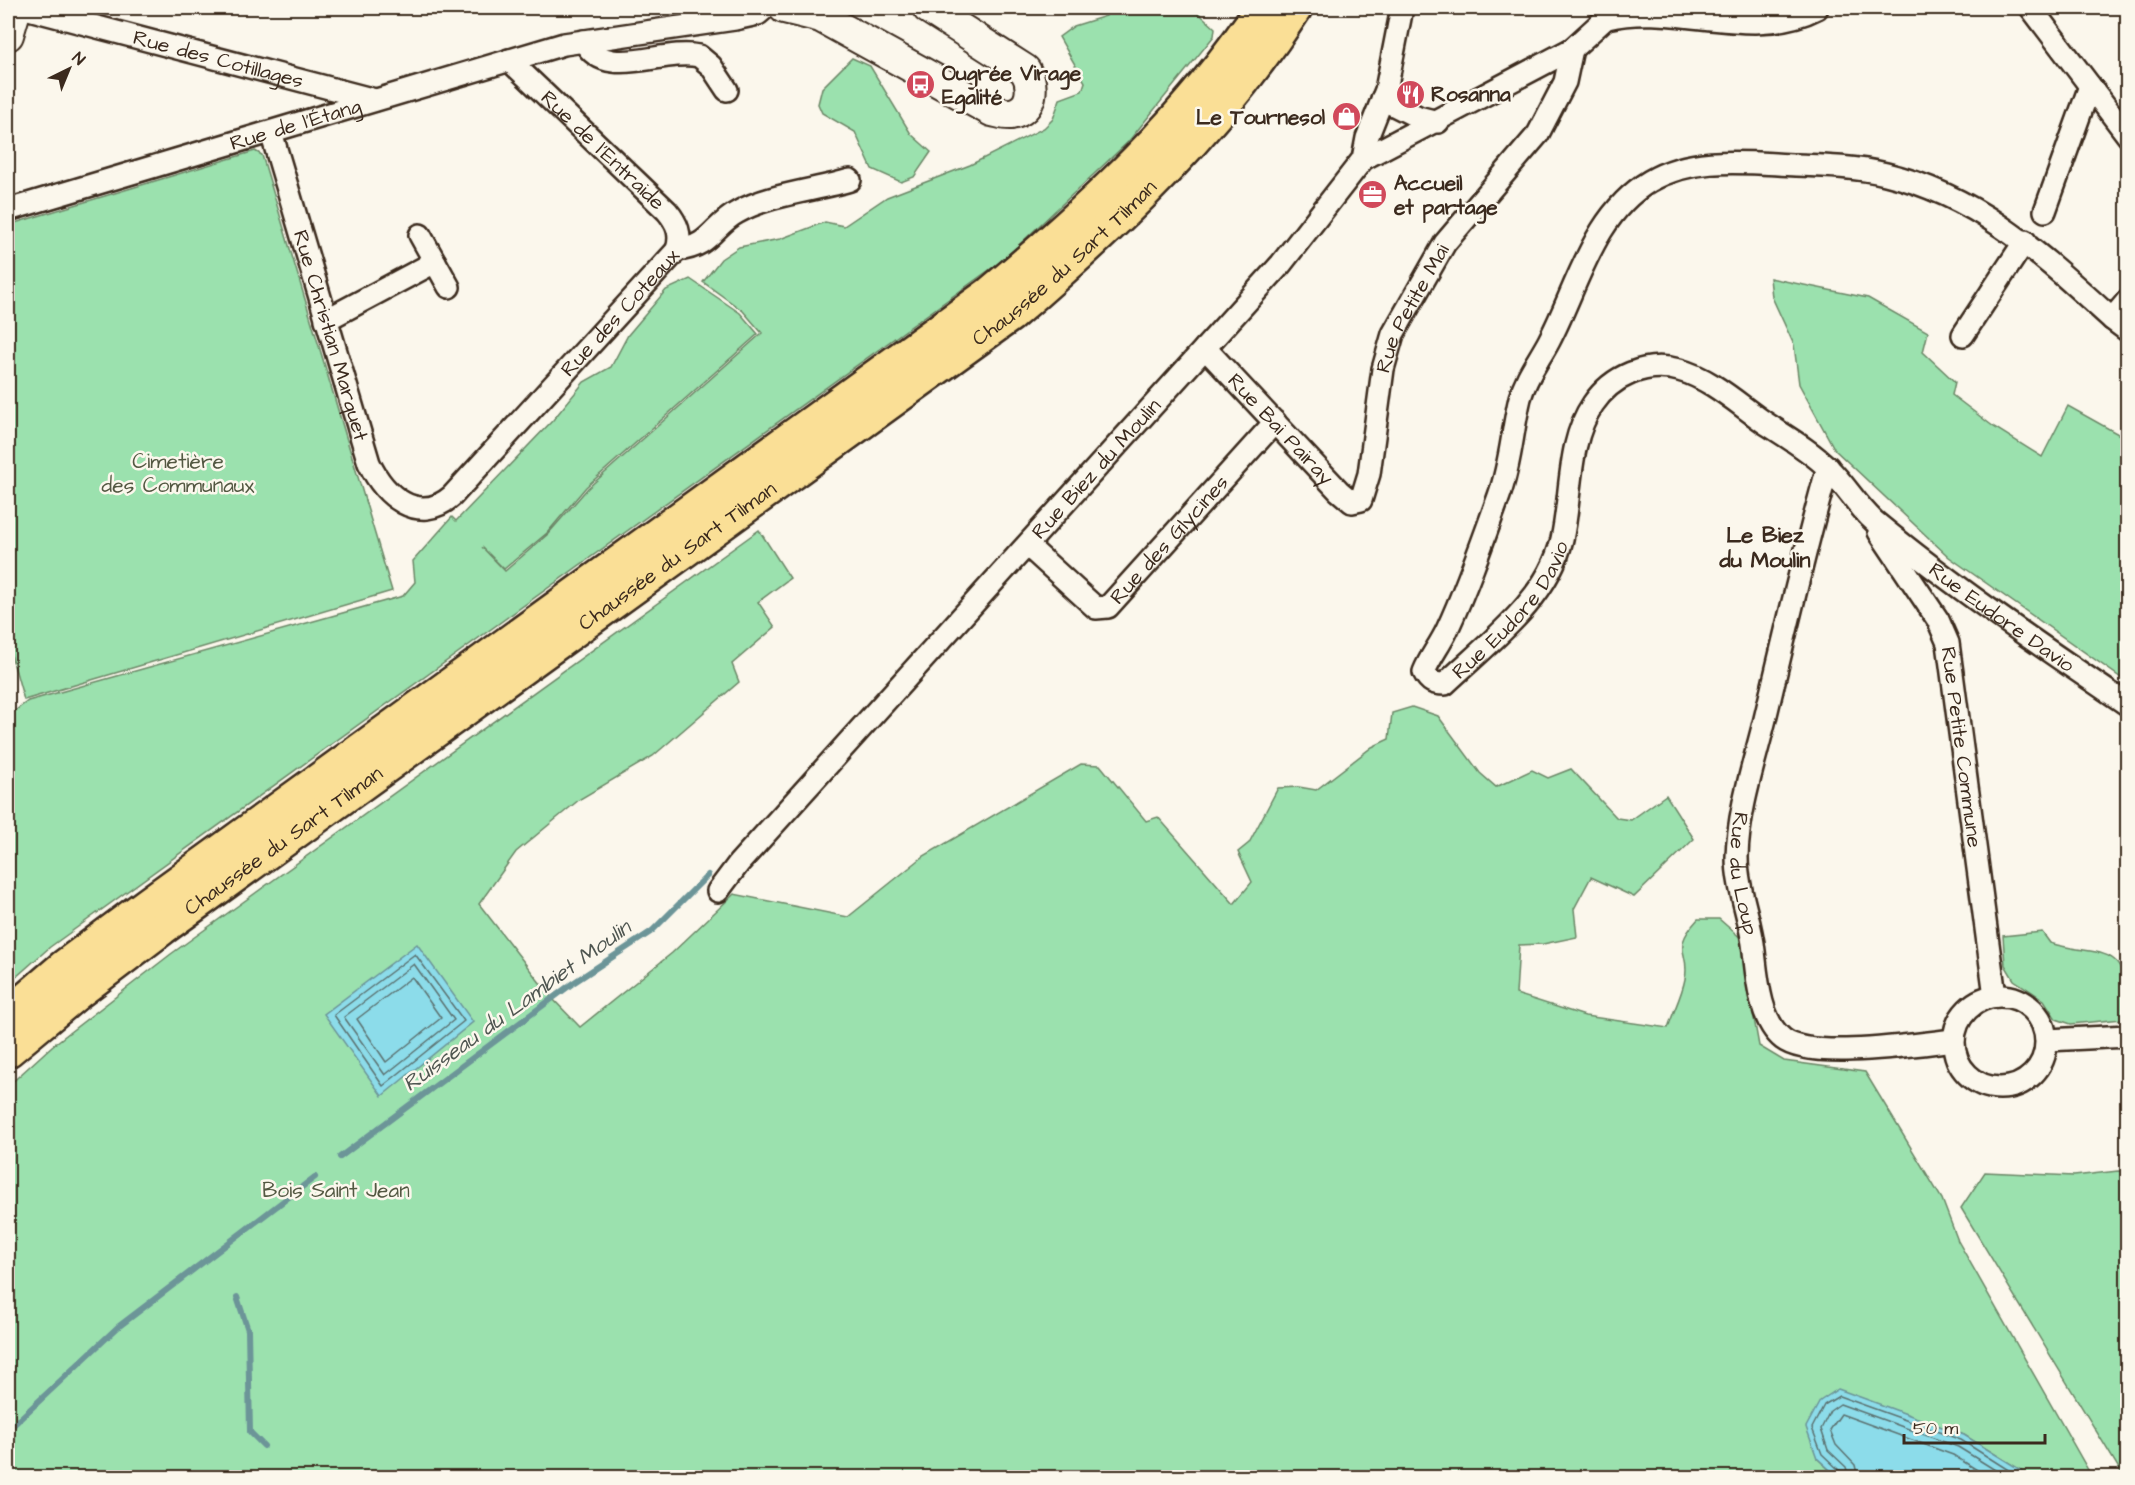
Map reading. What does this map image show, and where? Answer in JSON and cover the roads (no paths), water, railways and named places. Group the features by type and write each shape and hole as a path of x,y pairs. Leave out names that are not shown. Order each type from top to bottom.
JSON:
{"highway":[{"name":"Chaussée du Sart Tilman","path":"8,1015 64,967 156,898 991,293 1076,221 1139,159 1263,23 1295,8"},
{"name":"Chaussée du Sart Tilman","path":"8,1050 79,991 172,921 1010,315 1097,240 1216,116 1263,23"}],"street":[{"path":"8,35 16,8"},
{"name":"Rue des Cotillages","path":"26,8 375,100"},
{"name":"Rue de l'Étang","path":"8,210 509,60 584,40 735,20 758,14 765,8"},
{"path":"784,8 820,17 992,111 1010,115 1020,111 1028,102 1032,92 1031,81 1024,70 928,8"},
{"name":"Rue Biez du Moulin","path":"718,891 747,854 1281,264 1363,159 1367,138 1382,99 1402,8"},
{"path":"1363,159 1438,122 1572,49 1612,13 1655,12 1764,22 1793,18 1817,8"},
{"path":"2031,8 2127,136"},
{"path":"584,40 591,53 606,62 699,56 711,66 727,90"},
{"name":"Rue Petite Mai","path":"1361,500 1368,480 1383,369 1393,334 1445,243 1538,134 1565,82 1572,49"},
{"name":"Rue de l'Entraide","path":"509,60 667,211 677,226 680,236 677,250"},
{"path":"2044,211 2090,86"},
{"path":"1382,99 1418,117 1438,122"},
{"name":"Rue Christian Marquet","path":"271,132 326,320 374,472 397,501 406,506 428,507"},
{"name":"Rue Eudore Davio","path":"2120,325 2025,241 1999,223 1945,193 1904,179 1859,170 1714,162 1680,170 1641,187 1615,212 1604,227 1548,343 1532,370 1521,397 1506,477 1454,614 1424,672 1428,681 1445,684 1528,603 1548,576 1562,539 1581,428 1594,403 1604,390 1630,373 1666,367 1693,374 1828,467 1871,518 1972,598 2127,705"},
{"name":"Rue des Coteaux","path":"428,507 452,496 677,250 699,246 726,220 744,209 850,180"},
{"path":"420,235 449,286"},
{"path":"1963,335 2025,241"},
{"path":"326,320 435,262"},
{"path":"2120,325 2127,300"},
{"name":"Rue Bai Pairay","path":"1205,348 1339,491 1352,502 1361,500"},
{"name":"Rue des Glycines","path":"1028,546 1096,608 1103,609 1114,602 1275,422"},
{"name":"Rue du Loup","path":"1828,467 1791,607 1739,833 1738,877 1759,985 1769,1022 1775,1032 1791,1044 1816,1048 1874,1049 1954,1040"},
{"name":"Rue Petite Commune","path":"1871,518 1938,620 1948,643 1995,996"},
{"path":"1995,996 2010,997 2030,1007 2044,1025 2047,1040 2045,1055 2038,1069 2028,1079 2015,1086 2000,1088 1986,1086 1972,1079 1962,1068 1956,1055 1954,1040 1962,1016 1977,1002 1995,996"},
{"path":"2047,1040 2127,1036"}],"water":[{"path":"417,944 473,1022 382,1096 324,1014"},
{"path":"1838,1389 1964,1435 2029,1477 1838,1477 1817,1458 1806,1427 1820,1401"}],"waterway":[{"name":"Ruisseau du Lambiet Moulin","path":"340,1157 573,983 652,931 708,875"},
{"name":"Ruisseau du Lambiet Moulin","path":"8,1430 118,1327 315,1177"},
{"path":"237,1297 248,1330 250,1432 264,1446"}],"place":[{"name":"Ougrée Virage Egalité","path":"921,85"},
{"name":"Rosanna","path":"1410,94"},
{"name":"Le Tournesol","path":"1346,117"},
{"name":"Accueil et partage","path":"1373,195"}],"district":[{"name":"Le Biez du Moulin","path":"1765,548"}],"park label":[{"name":"Cimetière des Communaux","path":"178,473"},
{"name":"Bois Saint Jean","path":"336,1190"}]}
